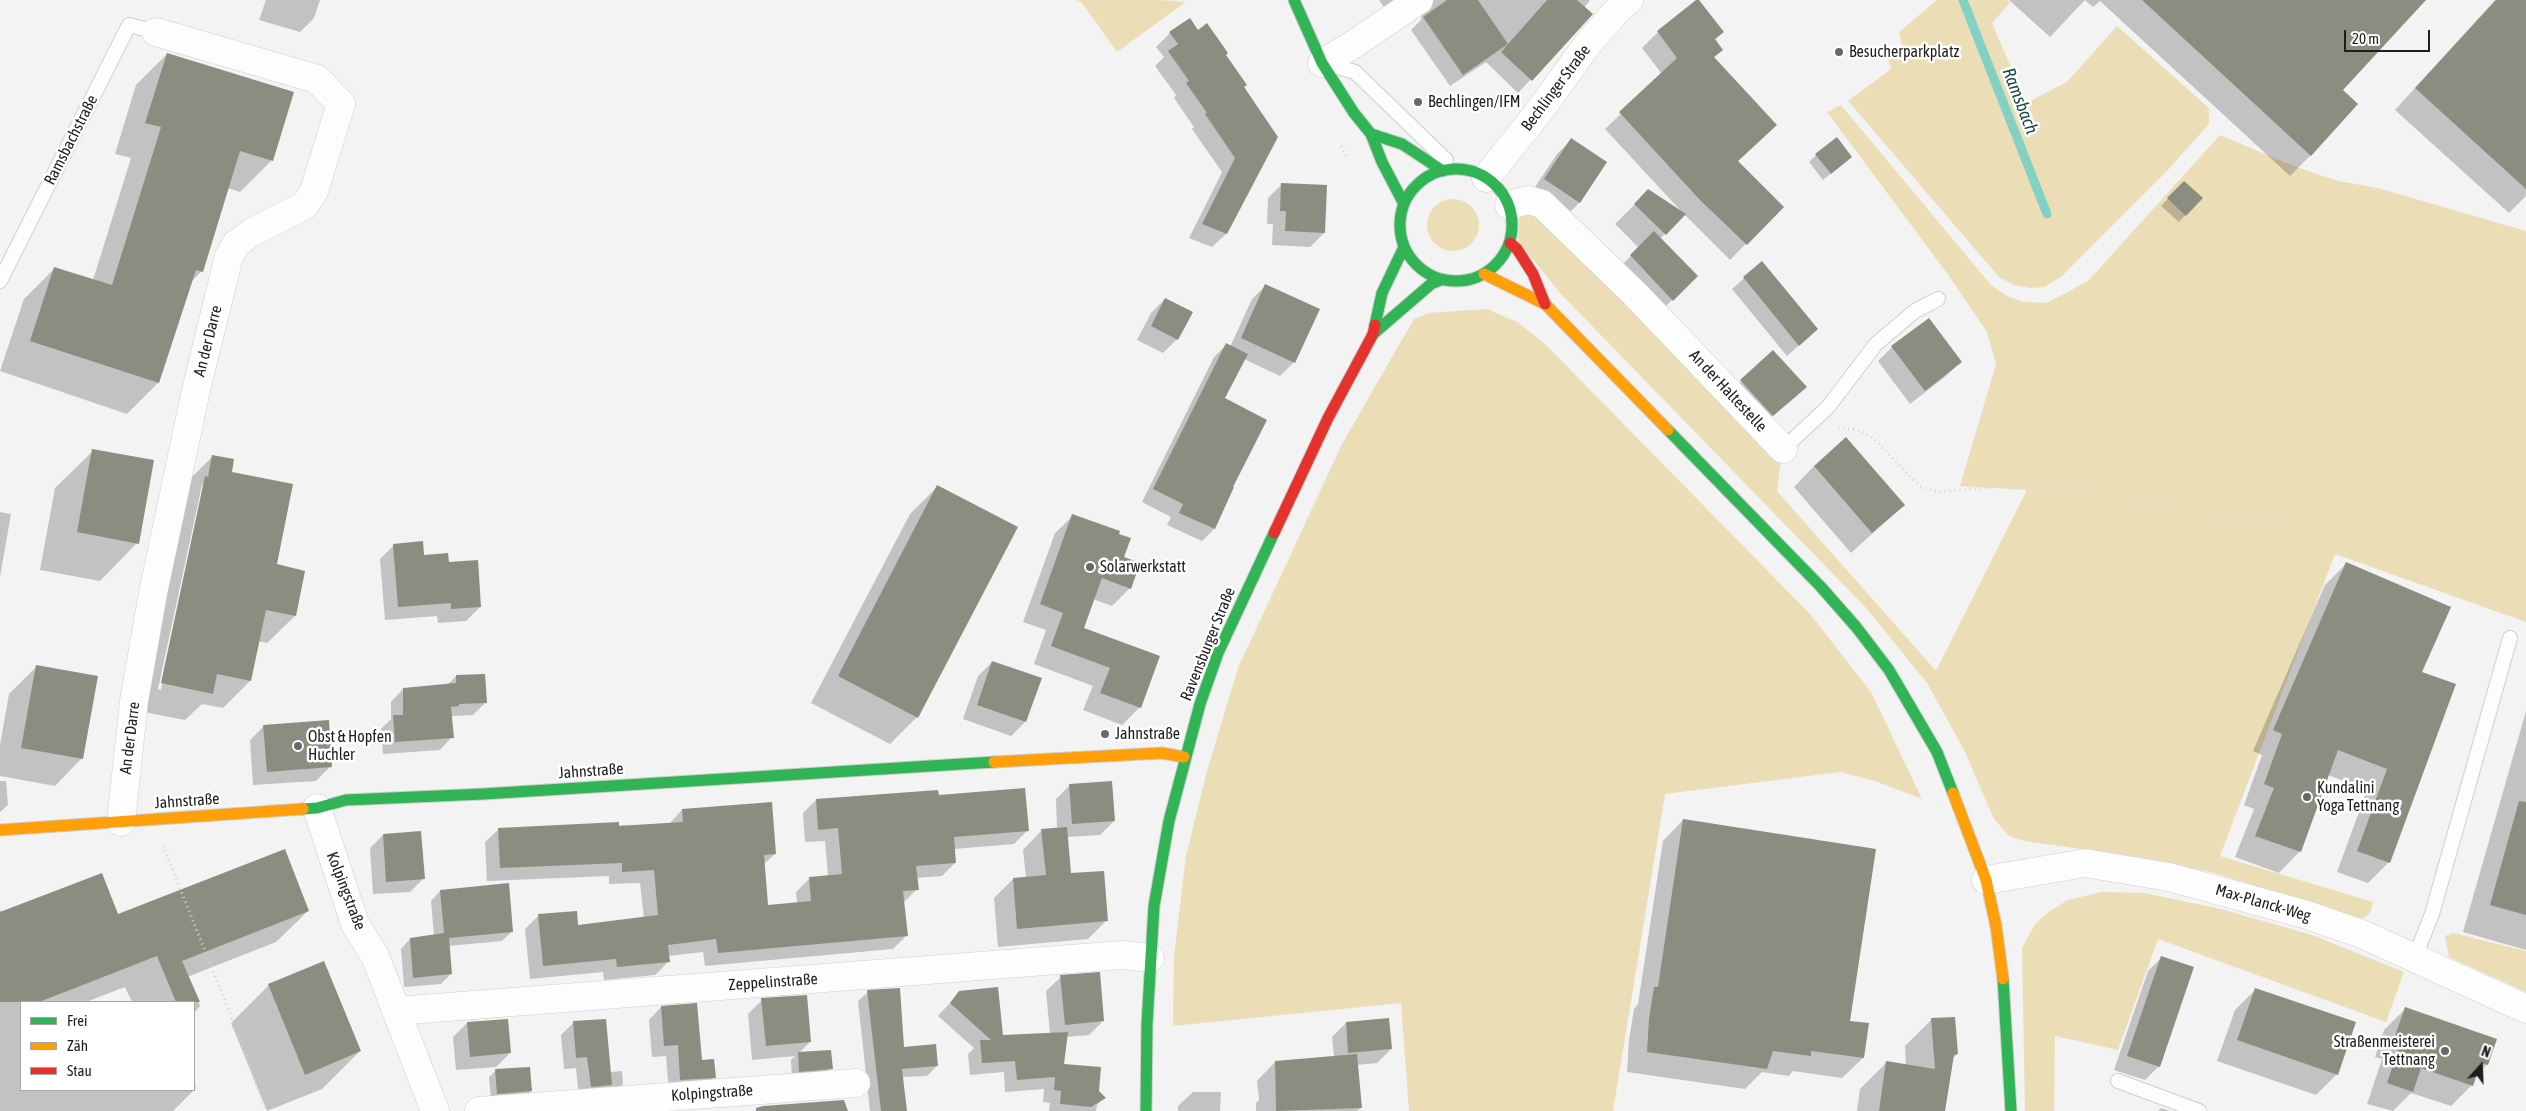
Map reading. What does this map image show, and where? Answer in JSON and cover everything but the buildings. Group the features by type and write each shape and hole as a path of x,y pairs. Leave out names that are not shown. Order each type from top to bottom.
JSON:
{"street":[{"path":"1294,0 1301,20 1322,63 1354,113 1371,134 1382,162 1404,204"},
{"path":"1322,63 1351,46 1418,0"},
{"name":"Bechlinger Straße","path":"1486,178 1587,45 1621,6 1629,0"},
{"name":"An der Darre","path":"121,822 134,701 153,593 196,390 229,256 236,244 251,233 304,205 314,191 341,104 317,79 156,32"},
{"path":"1371,134 1402,144 1449,170"},
{"path":"1449,170 1468,170 1486,178 1501,192 1509,205 1512,224 1510,243 1500,260 1484,274 1463,281 1441,280 1418,267 1404,247 1400,218 1404,204 1418,185 1432,175 1449,170"},
{"name":"An der Haltestelle","path":"1509,205 1528,200 1542,204 1636,295 1783,449"},
{"path":"1510,243 1517,249 1533,274 1545,304"},
{"name":"Ravensburger Straße","path":"1146,1111 1150,958 1154,906 1169,821 1184,757 1218,653 1328,418 1373,334 1382,293 1404,247"},
{"path":"1484,274 1545,304 1822,587 1889,670 1937,752 1986,880 1996,926 2002,969 2011,1111"},
{"name":"Ravensburger Straße","path":"1373,334 1431,284 1441,280"},
{"name":"Jahnstraße","path":"0,830 317,808 346,800 502,793 1113,755 1162,753 1184,757"},
{"name":"Kolpingstraße","path":"317,808 356,924 375,956 435,1111"},
{"name":"Max-Planck-Weg","path":"1986,880 2086,863 2129,870 2230,892 2362,934 2526,1009"},
{"name":"Zeppelinstraße","path":"396,1011 1122,955 1150,958"},
{"name":"Kolpingstraße","path":"479,1111 856,1083"}],"lane":[{"name":"Ramsbachstraße","path":"0,281 129,25 156,32"},
{"path":"1322,63 1355,72 1449,170"},
{"name":"An der Haltestelle","path":"1783,449 1828,407 1876,344 1915,311 1938,299"},
{"path":"2415,957 2432,914 2510,638"},
{"path":"2118,1081 2199,1111"}],"path":[{"path":"1807,427 1820,433 1844,428 1855,429 1872,437 1920,486 1938,492 2005,486 2060,486 2170,508 2315,528"},
{"path":"153,820 226,1003 266,1111"}],"shaded area":[{"path":"1076,0 1159,0 1186,2 1117,52 1082,3"},
{"path":"1937,0 2007,0 2010,3 1992,23 2026,103 2067,82 2117,26 2209,108 2209,124 2167,171 2061,277 2044,287 2031,288 2014,285 1999,277 1848,101 1891,69 1888,59 1902,46 1899,32"},
{"path":"1841,105 1991,285 2007,296 2024,302 2047,303 2088,281 2220,135 2296,167 2338,181 2378,188 2526,231 2526,622 2335,554 2220,856 2373,902 2370,913 2362,919 2211,872 2138,857 2024,841 2009,836 1994,819 1964,750 1927,683 1867,609 1560,293 1518,241 1520,211 1539,208 1782,453 1777,491 1936,671 2027,490 1960,486 1996,364 1987,332 1949,276 1827,112"},
{"path":"1448,199 1458,199 1472,206 1479,220 1479,230 1472,244 1458,251 1448,251 1438,247 1431,240 1427,230 1427,220 1431,210 1438,203"},
{"path":"1487,309 1519,323 1547,346 1810,614 1871,692 1922,799 1875,781 1840,772 1665,794 1613,1111 1409,1111 1401,1003 1173,1026 1174,956 1186,856 1207,771 1238,668 1342,444 1414,319 1429,313"},
{"path":"2101,892 2144,893 2221,909 2312,935 2404,972 2386,1022 2158,939 2118,1050 2055,1036 2054,1111 2025,1111 2022,948 2035,924 2050,911 2068,900"},
{"path":"2453,933 2526,951 2526,992 2449,957 2445,936"}],"waterway":[{"name":"Ramsbach","path":"1963,0 2047,214"}],"traffic: fast":[{"path":"1294,0 1322,63 1354,113 1371,134 1382,162 1404,204"},
{"path":"1371,134 1402,144 1443,171"},
{"path":"1456,169 1477,173 1496,185 1508,204 1512,225 1508,246 1496,265 1477,277 1456,281 1435,277 1416,265 1404,246 1400,225 1404,204 1416,185 1435,173 1456,169"},
{"path":"1375,325 1382,293 1404,247"},
{"path":"1373,334 1431,284 1441,280"},
{"path":"1668,430 1821,587 1857,628 1889,670 1937,752 1953,793"},
{"path":"1146,1111 1147,1024 1154,906 1169,821 1200,704 1218,653 1274,533"},
{"path":"303,809 317,808 346,800 483,794 994,762"},
{"path":"2003,979 2011,1111"}],"traffic: slow":[{"path":"1484,274 1545,304 1668,430"},
{"path":"994,762 1162,753 1184,757"},
{"path":"1953,793 1986,880 1996,926 2003,979"},
{"path":"0,830 303,809"}],"traffic: jam":[{"path":"1510,243 1517,249 1533,274 1545,304"},
{"path":"1274,533 1328,418 1373,334 1375,325"}],"place":[{"name":"Besucherparkplatz","path":"1839,52"},
{"name":"Bechlingen/IFM","path":"1418,102"},
{"name":"Solarwerkstatt","path":"1090,567"},
{"name":"Jahnstraße","path":"1105,734"},
{"name":"Obst & Hopfen Huchler","path":"298,746"},
{"name":"Kundalini Yoga Tettnang","path":"2307,797"},
{"name":"Straßenmeisterei Tettnang","path":"2445,1051"}]}
